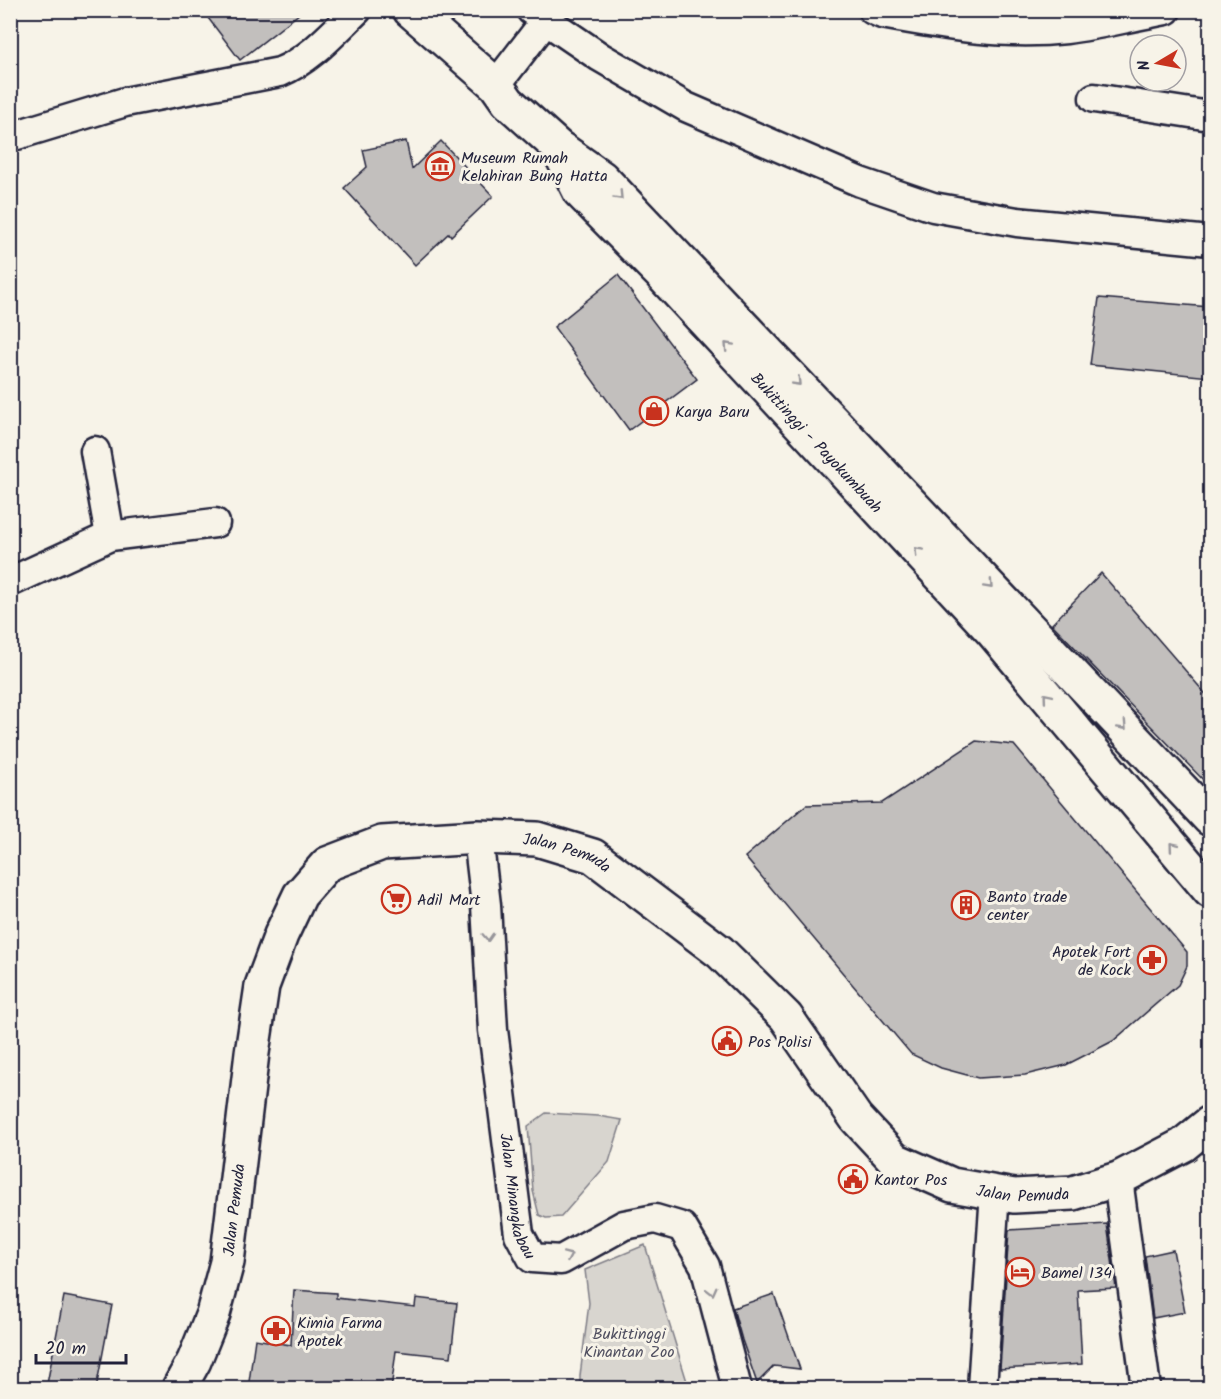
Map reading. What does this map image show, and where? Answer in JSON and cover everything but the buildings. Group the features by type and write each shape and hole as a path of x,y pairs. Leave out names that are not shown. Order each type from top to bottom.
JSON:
{"main road":[{"name":"Bukittinggi - Payokumbuah","path":"410,10 496,85 508,102 557,146 580,192 661,274 992,631 1210,891"},
{"path":"557,146 602,178 1210,819"},
{"name":"Jalan Pemuda","path":"179,1389 194,1361 213,1314 227,1262 262,986 281,935 300,895 327,864 382,843 478,837 537,838 593,856 720,952 786,1017 856,1118 895,1160 952,1185 1014,1196 1073,1193 1118,1179 1183,1145 1210,1123"}],"street":[{"path":"10,137 125,102 280,72 295,66 309,56 357,10"},
{"path":"873,10 882,14 945,26 1008,31 1065,29 1166,10"},
{"path":"496,85 539,15 600,57 686,107 860,182 933,207 1017,222 1210,241"},
{"path":"1094,98 1210,116"},
{"path":"94,451 110,536"},
{"path":"10,582 110,536 215,523"},
{"name":"Jalan Minangkabau","path":"478,837 486,905 493,1029 519,1234 532,1258 561,1260 624,1225 654,1219 682,1227 705,1266 737,1389"},
{"path":"1118,1179 1146,1389"},
{"path":"982,1389 995,1192"}],"green space":[{"path":"546,1113 622,1120 609,1162 561,1217 546,1218 539,1215 533,1191 528,1126"},
{"name":"Bukittinggi Kinantan Zoo","path":"645,1245 689,1388 580,1388 589,1303 585,1270"}],"place":[{"name":"Museum Rumah Kelahiran Bung Hatta","path":"440,166"},
{"name":"Karya Baru","path":"654,411"},
{"name":"Adil Mart","path":"396,899"},
{"name":"Banto trade center","path":"966,905"},
{"name":"Apotek Fort de Kock","path":"1152,960"},
{"name":"Pos Polisi","path":"727,1041"},
{"name":"Kantor Pos","path":"853,1179"},
{"name":"Bamel 134","path":"1020,1272"},
{"name":"Kimia Farma Apotek","path":"276,1331"}]}
